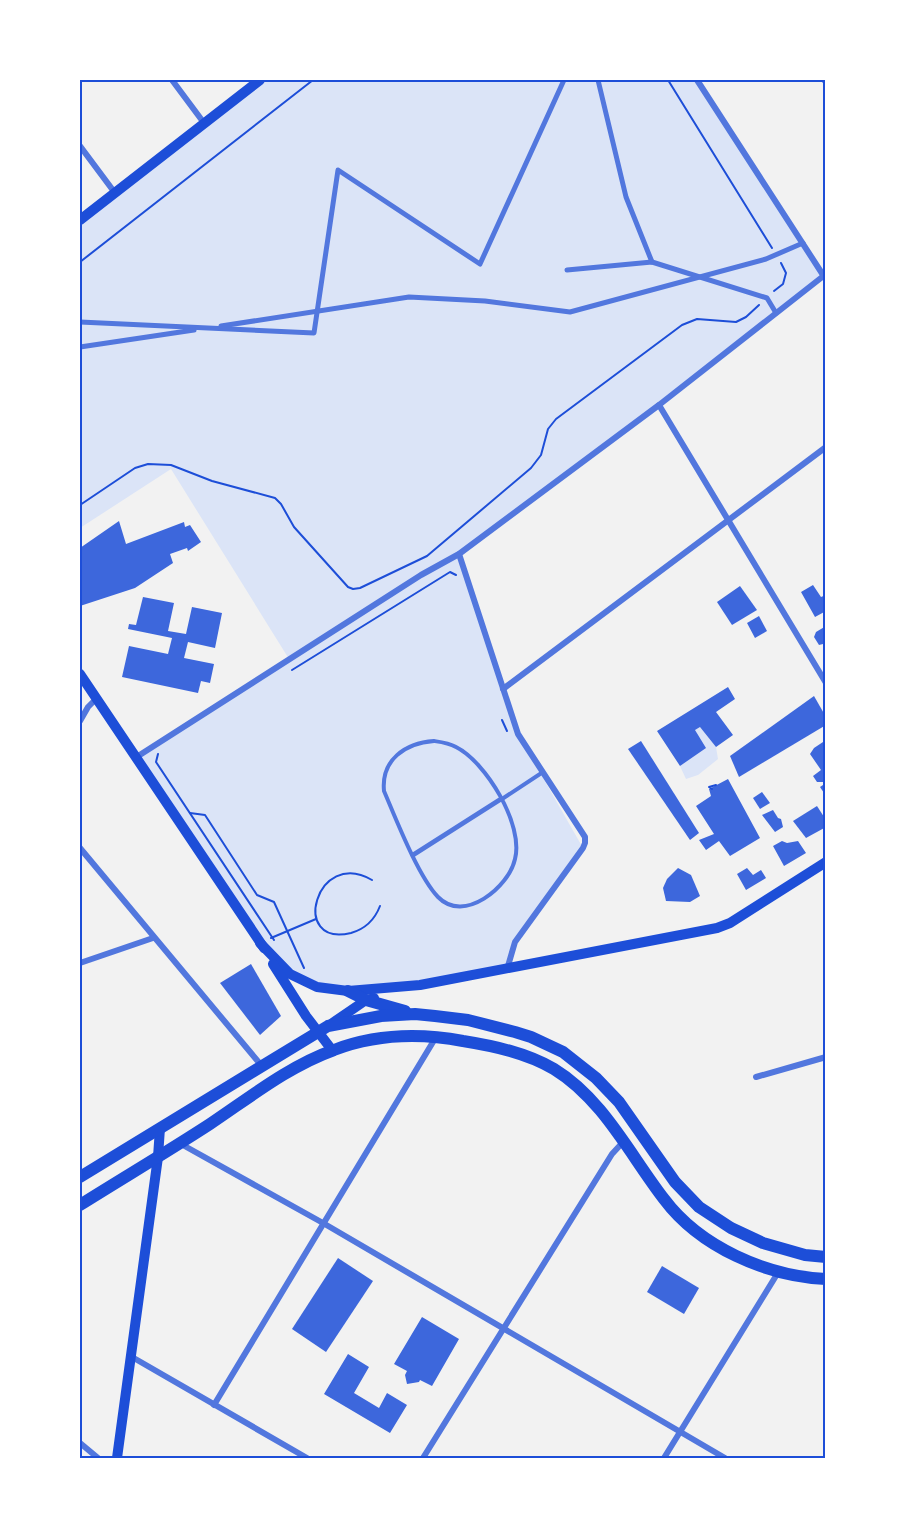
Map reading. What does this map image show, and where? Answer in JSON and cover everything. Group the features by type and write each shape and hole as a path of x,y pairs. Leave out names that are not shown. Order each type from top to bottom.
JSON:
{"main road":[{"path":"80,220 260,80"},
{"path":"80,674 260,942 323,1029 332,1050"},
{"path":"80,1177 323,1029 366,1000 420,985 508,966 717,928 730,923 825,862"},
{"path":"260,942 290,974 317,987 348,991 420,985"},
{"path":"348,991 366,1000 415,1014 468,1020 497,1027 531,1037 563,1052 580,1064 613,1095 675,1182 699,1207 731,1228 763,1243 805,1255 825,1257"},
{"path":"323,1029 381,1016 415,1014"},
{"path":"80,1205 181,1143 282,1076 332,1050 384,1037 436,1037 521,1054 555,1070 594,1104 624,1141 663,1199 695,1232 734,1254 779,1271 824,1279"},
{"path":"117,1458 132,1358 160,1128"}],"street":[{"path":"172,80 204,123"},
{"path":"80,322 314,333 338,170 480,264 564,80"},
{"path":"598,80 626,197 652,262"},
{"path":"135,758 402,587 459,554 659,405 825,276 697,80"},
{"path":"80,146 115,193"},
{"path":"80,347 409,297 485,302 570,312 776,255 803,243"},
{"path":"567,270 652,262 767,298 776,314"},
{"path":"659,405 825,683"},
{"path":"503,689 825,447"},
{"path":"459,554 518,734 585,837 585,843 514,942 508,966"},
{"path":"80,722 88,707 96,699"},
{"path":"413,855 501,800"},
{"path":"80,848 261,1065"},
{"path":"80,963 153,938"},
{"path":"214,1405 436,1037"},
{"path":"756,1077 825,1057"},
{"path":"423,1458 612,1154 624,1141"},
{"path":"181,1143 725,1458"},
{"path":"664,1458 779,1271"},
{"path":"132,1358 307,1458"},
{"path":"80,1443 98,1458"}],"lane":[{"path":"434,741 456,747 476,763 501,800 514,828 516,857 512,869 506,879 488,897 466,905 455,906 439,899 413,855 384,791 383,779 387,766 394,756 408,746 434,741"},
{"path":"501,800 543,772"}],"path":[{"path":"80,262 313,80"},
{"path":"80,505 135,468 148,464 171,465 212,481 275,498 294,527 348,587 353,589 360,588 426,556 531,468 541,455 548,429 556,419 682,325 697,319 736,322 746,317 783,284 786,273 776,255 668,80"},
{"path":"289,672 450,572 457,576"},
{"path":"502,718 510,737"},
{"path":"158,753 156,762 278,946"},
{"path":"712,789 709,787 716,785"},
{"path":"190,813 205,815 257,895 274,902 305,971 297,968"},
{"path":"372,880 365,876 349,874 328,882 316,900 314,911 316,919 324,931 342,935 363,928 377,914 380,906"},
{"path":"260,942 316,919"}],"shaded area":[{"path":"260,80 697,80 824,276 459,554 518,734 583,848 515,942 508,966 420,985 317,987 280,965 135,758 289,659 171,469 80,528 80,220"},
{"path":"700,727 716,747 718,759 698,775 686,779 680,766 705,748 695,730"}],"building":[{"path":"119,521 126,544 184,522 185,527 190,525 201,542 188,551 187,548 170,554 173,563 135,588 80,606 80,548"},
{"path":"813,585 821,597 826,595 826,611 815,617 801,592"},
{"path":"740,586 757,610 732,625 717,602"},
{"path":"143,597 174,603 168,631 186,634 192,607 222,613 215,648 188,642 184,658 214,664 210,683 201,681 198,693 122,677 129,646 168,654 172,638 128,629 129,624 136,625"},
{"path":"759,616 767,631 755,638 747,623"},
{"path":"826,626 826,648 823,644 819,645 814,637 816,632"},
{"path":"728,687 735,699 716,712 733,735 716,747 700,727 695,730 706,748 680,766 657,731"},
{"path":"814,696 826,717 826,725 739,777 730,756"},
{"path":"826,740 826,782 817,782 813,776 821,770 810,754 814,748"},
{"path":"641,741 699,833 690,840 628,749"},
{"path":"728,779 760,838 730,856 719,841 706,850 699,840 714,834 696,806 711,796 709,789"},
{"path":"826,783 826,796 820,787"},
{"path":"762,792 770,803 760,809 753,798"},
{"path":"817,806 826,820 826,827 806,838 793,821"},
{"path":"773,810 781,819 783,827 775,832 762,815"},
{"path":"782,841 787,843 798,841 806,853 784,866 773,846"},
{"path":"678,868 691,875 700,896 690,902 666,901 663,888 667,879"},
{"path":"747,868 753,875 761,870 766,878 746,890 737,874"},
{"path":"251,964 281,1016 260,1035 220,983"},
{"path":"338,1258 373,1281 326,1352 292,1329"},
{"path":"662,1266 699,1288 684,1314 647,1292"},
{"path":"422,1317 459,1339 432,1386 420,1380 407,1384 405,1375 407,1371 394,1364"},
{"path":"348,1354 369,1367 354,1393 379,1408 387,1393 407,1405 390,1433 324,1394"}]}
